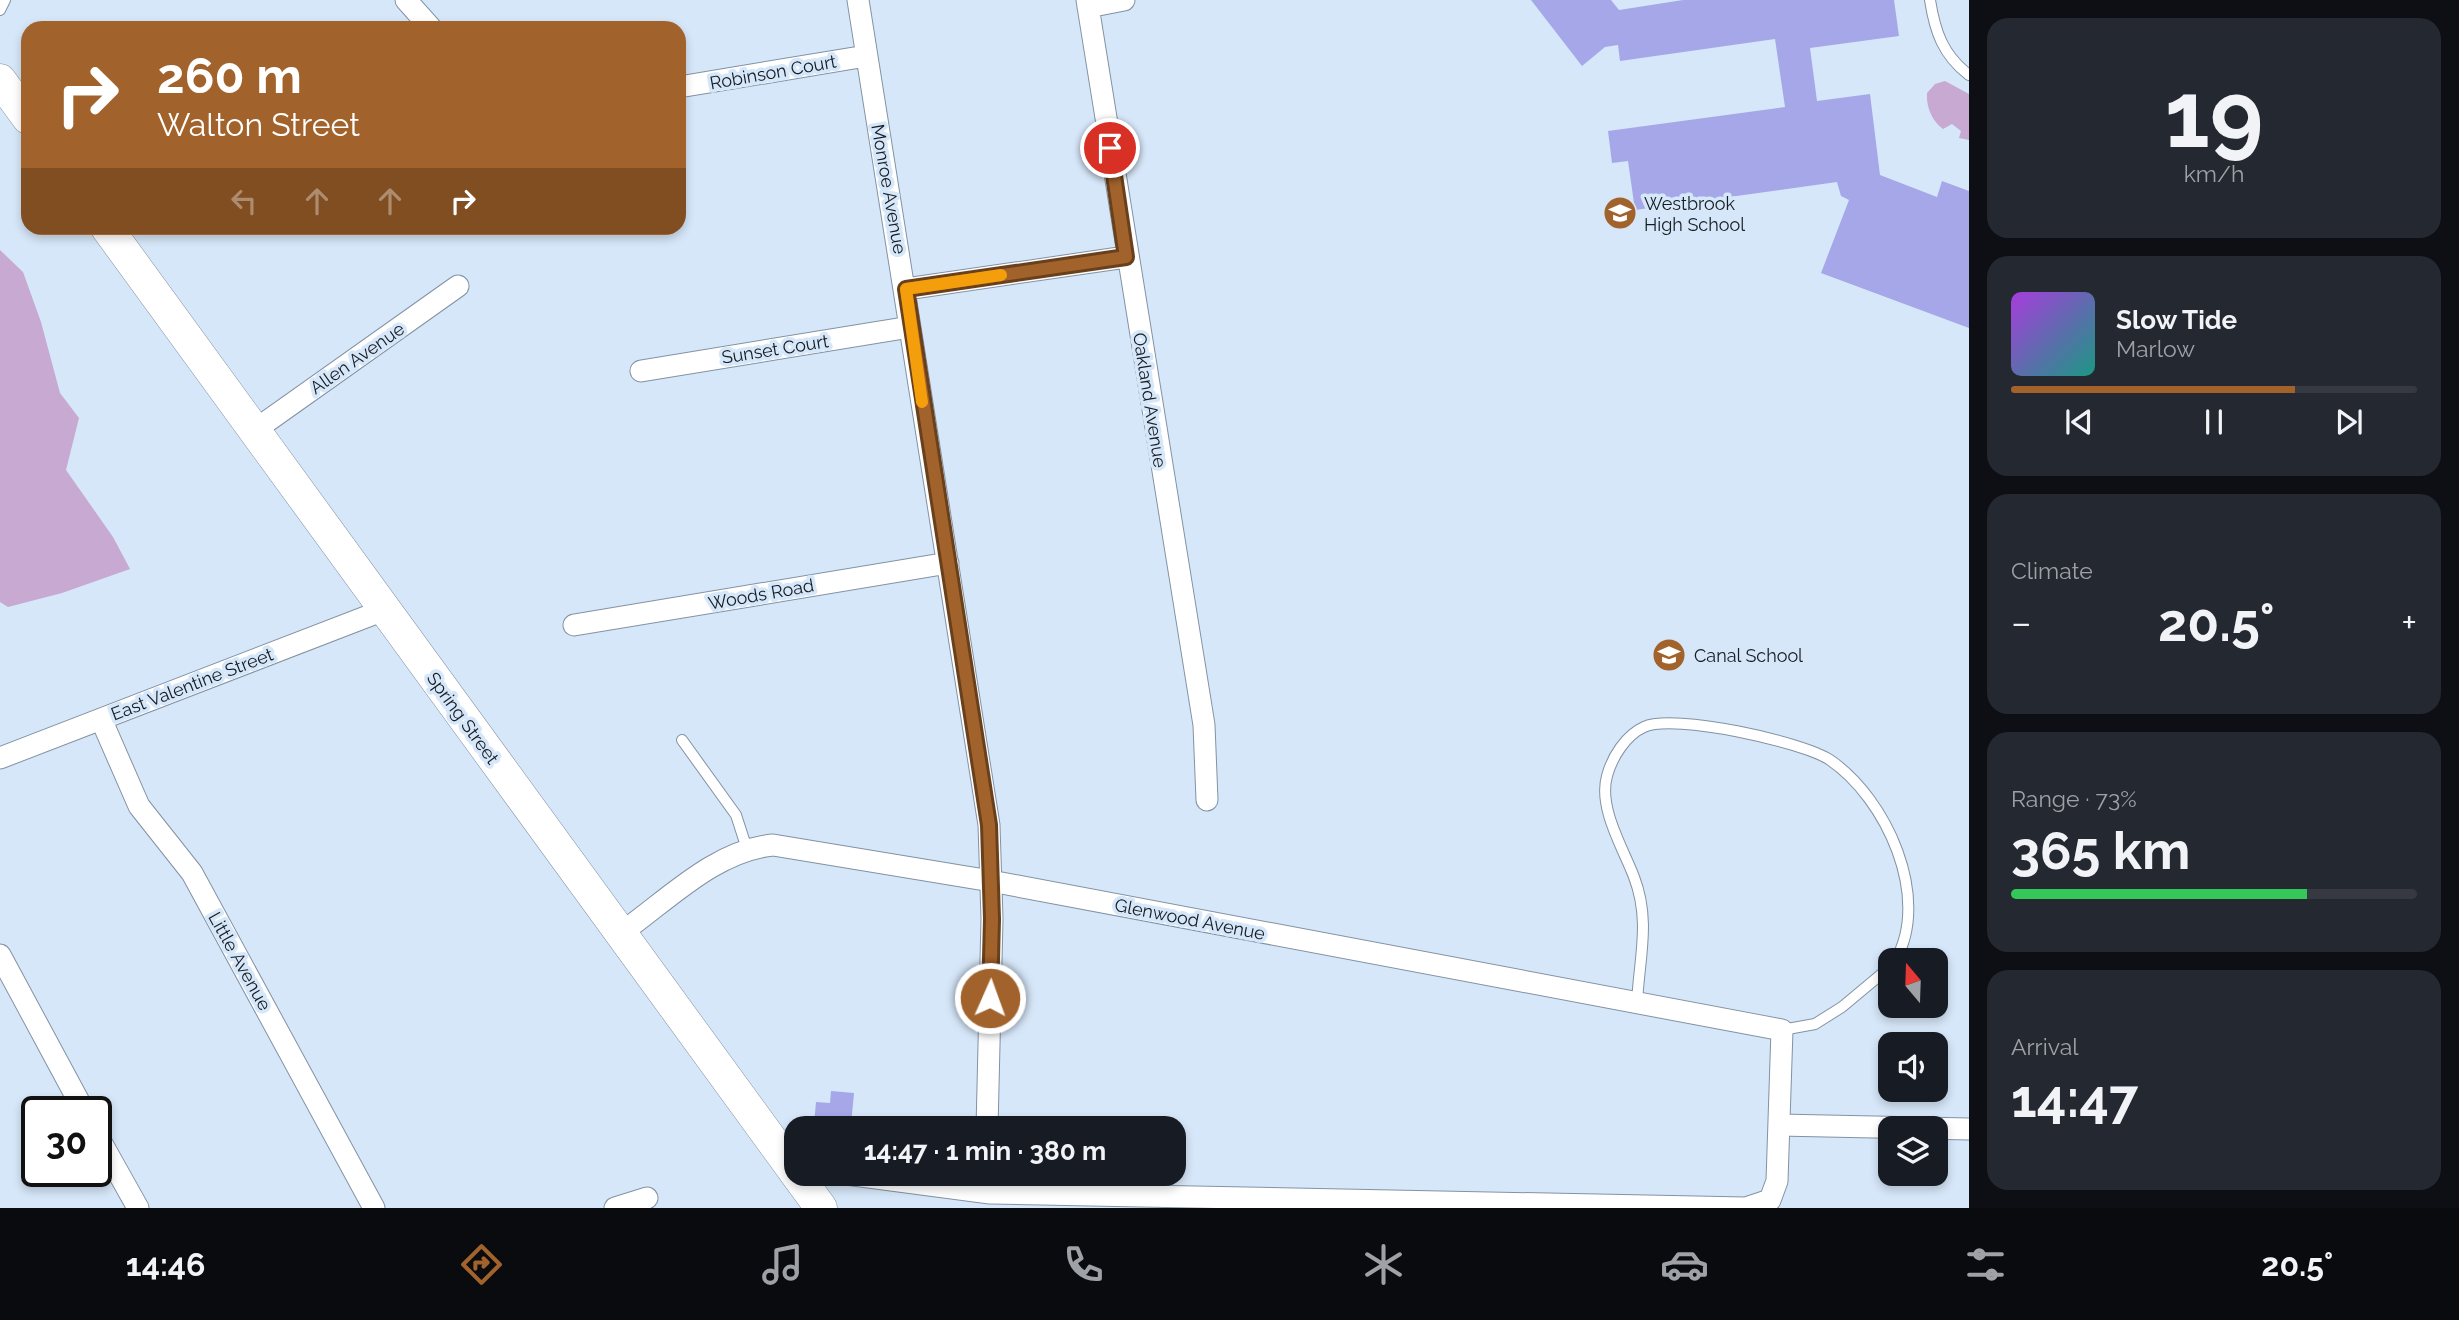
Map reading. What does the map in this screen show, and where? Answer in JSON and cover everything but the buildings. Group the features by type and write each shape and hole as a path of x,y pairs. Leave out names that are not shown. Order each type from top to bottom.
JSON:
{"main road":[{"path":"0,80 21,108"},
{"name":"Spring Street","path":"112,235 784,1155"},
{"name":"Spring Street","path":"806,1186 821,1208"}],"street":[{"path":"406,0 425,21"},
{"name":"Monroe Avenue","path":"858,0 989,825 991,881 987,1116"},
{"path":"1088,4 1124,0"},
{"name":"Oakland Avenue","path":"1088,4 1126,257 1204,725 1207,800"},
{"name":"Robinson Court","path":"686,87 866,56"},
{"path":"906,289 1126,257"},
{"name":"Allen Avenue","path":"255,430 458,286"},
{"name":"Sunset Court","path":"641,371 910,327"},
{"name":"Woods Road","path":"574,625 948,563"},
{"name":"East Valentine Street","path":"0,758 384,610"},
{"name":"Little Avenue","path":"101,719 139,806 192,873 374,1208"},
{"name":"Glenwood Avenue","path":"621,933 726,857 747,849 773,845 991,881 1782,1030"},
{"path":"0,956 76,1096"},
{"path":"1052,1186 1746,1208 1770,1200 1775,1192 1782,1030"},
{"path":"1779,1125 1969,1129"},
{"path":"112,1162 138,1208"},
{"path":"615,1208 647,1198"}],"lane":[{"path":"0,10 5,0"},
{"path":"1930,0 1940,44 1954,63 1969,75"},
{"path":"1637,1003 1645,942 1643,911 1635,879 1605,799 1606,778 1613,760 1633,733 1655,724 1694,725 1796,744 1829,759 1858,784 1882,818 1909,893 1908,933 1901,948"},
{"path":"682,740 736,815 747,849"},
{"path":"1782,1030 1815,1024 1842,1007 1878,977"}],"shaded area":[{"path":"1945,81 1969,94 1969,140 1959,138 1961,131 1952,124 1943,129 1930,113 1927,93 1935,84"},
{"path":"0,250 23,272 41,322 60,393 79,418 66,470 113,537 130,569 62,593 8,607 0,602"}],"slow traffic":[{"path":"922,402 906,289 1001,275"}],"place":[{"name":"Westbrook High School","path":"1620,213"},
{"name":"Canal School","path":"1669,655"}],"route":[{"path":"990,998 992,919 989,825 906,289 1126,257 1110,148"}]}
